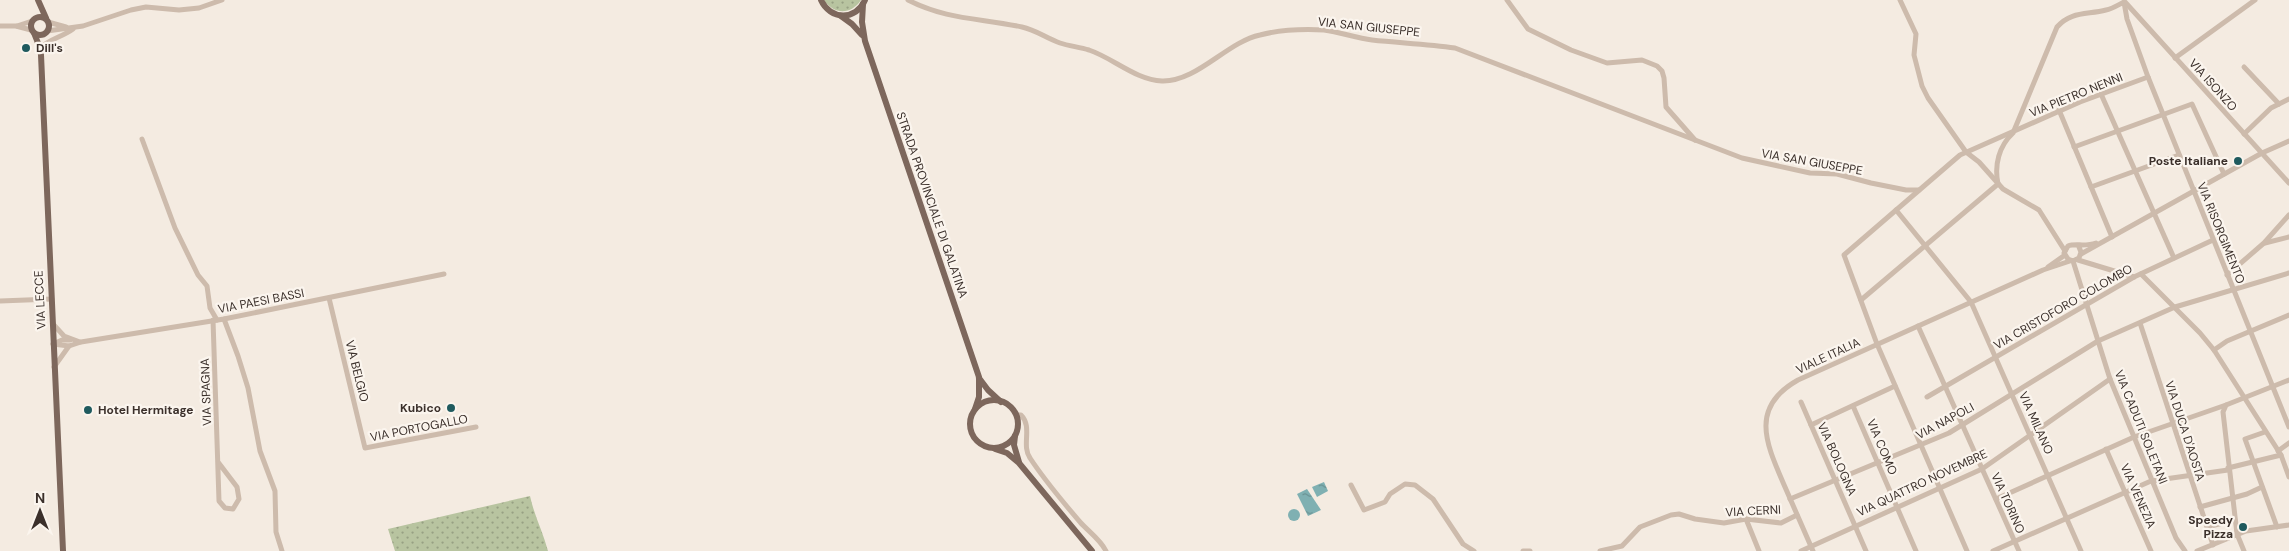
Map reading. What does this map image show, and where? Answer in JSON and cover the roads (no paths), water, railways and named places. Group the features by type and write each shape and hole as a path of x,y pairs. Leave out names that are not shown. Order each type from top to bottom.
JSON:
{"main road":[{"path":"38,0 47,20 47,32 40,35 32,32 38,0"},
{"name":"STRADA PROVINCIALE DI GALATINA","path":"820,1 833,14 841,16 852,24 865,41"},
{"name":"STRADA PROVINCIALE DI GALATINA","path":"841,16 854,13 864,1"},
{"name":"STRADA PROVINCIALE DI GALATINA","path":"864,1 862,22 865,41 978,377 979,397 972,416 971,432 975,439 989,448 1007,453 1019,464 1092,551"},
{"path":"33,20 40,16 47,20"},
{"name":"VIA LECCE","path":"32,32 40,48 63,551"},
{"name":"VIA LECCE","path":"40,48 47,32"},
{"name":"STRADA PROVINCIALE DI GALATINA","path":"978,377 988,390 1001,402 1008,405 1016,415"},
{"path":"976,409 990,401 1001,402"},
{"path":"1016,415 1018,427 1014,445 1019,464"},
{"path":"989,448 1004,446 1016,434"}],"street":[{"path":"47,32 74,28 131,10 146,8 180,10 199,8 222,0"},
{"name":"VIA SAN GIUSEPPE","path":"908,0 941,13 1022,27 1038,32 1058,42 1089,50 1137,74 1161,81 1170,80 1188,73 1248,39 1276,32 1323,30 1369,40 1417,43 1454,48 1742,158 1800,172 1837,174 1906,190 1919,190"},
{"path":"1507,0 1528,29 1571,50 1607,63 1642,60 1657,66 1662,71 1664,78 1666,107 1696,141"},
{"path":"1900,0 1916,34 1914,55 1922,86 1928,98 1966,152 1979,162 1998,184 2016,198 2039,210 2065,253 2074,261 2134,277"},
{"path":"2175,58 2255,0"},
{"path":"1998,184 1995,170 2004,141 2013,132 2057,27 2063,20 2076,14 2107,10 2124,1"},
{"name":"VIA ISONZO","path":"2124,1 2289,184"},
{"name":"VIA RISORGIMENTO","path":"2124,1 2127,19 2148,77 2289,428"},
{"path":"0,26 16,26 33,20"},
{"path":"47,20 54,25 74,28"},
{"path":"16,26 32,32"},
{"path":"40,48 48,40 66,34 74,28"},
{"path":"2244,67 2279,104"},
{"name":"VIA PIETRO NENNI","path":"1861,300 1844,255 1960,155 2059,110 2148,77"},
{"path":"2101,94 2174,258"},
{"path":"2244,134 2271,108 2289,99"},
{"path":"2074,147 2162,113 2192,104 2224,174"},
{"path":"2059,110 2110,237"},
{"name":"VIA SPAGNA","path":"142,139 175,228 198,275 207,286 210,308 215,320 218,462 219,501 225,508 233,509 239,499 237,487 218,462"},
{"path":"2074,261 2081,254 2110,237 2262,153 2289,141"},
{"path":"2091,187 2179,155"},
{"path":"1967,551 1877,344 1861,300 1998,184"},
{"name":"VIA MILANO","path":"1896,210 1972,302 2081,551"},
{"path":"2227,275 2264,243 2289,215"},
{"path":"2052,231 2063,242 2079,246 2086,246 2110,237"},
{"path":"2264,243 2289,238"},
{"name":"VIA CRISTOFORO COLOMBO","path":"1927,397 2087,306 2134,277 2212,240"},
{"name":"VIALE ITALIA","path":"2043,270 2065,253 2070,245"},
{"path":"2079,246 2081,254"},
{"name":"VIALE ITALIA","path":"1812,549 1765,432 1769,408 1774,397 1783,388 1798,380 1877,344 2043,270 2074,261"},
{"name":"VIA CADUTI SOLETANI","path":"2074,261 2110,379 2151,481 2176,538 2185,551"},
{"name":"VIA NAPOLI","path":"1790,498 1921,446 1963,425 2098,341 2176,308 2289,273"},
{"name":"VIA PAESI BASSI","path":"53,344 69,346 81,342 224,319 444,274"},
{"path":"2141,274 2176,308 2214,350 2279,453 2289,477"},
{"name":"VIA BELGIO","path":"329,298 365,448"},
{"path":"0,300 52,299"},
{"path":"2214,350 2227,341 2289,315"},
{"path":"224,319 248,388 260,451 275,491 276,532 282,551"},
{"path":"53,323 64,336 71,340"},
{"name":"VIA DUCA D'AOSTA","path":"2140,323 2212,544"},
{"name":"VIA TORINO","path":"1918,326 2019,551"},
{"name":"VIA PAESI BASSI","path":"53,344 62,340 81,342"},
{"path":"54,367 69,346"},
{"name":"VIA QUATTRO NOVEMBRE","path":"1800,551 1812,549 1855,525 1982,469 2110,379"},
{"path":"1996,499 2134,436 2226,405 2289,380"},
{"path":"1812,425 1895,386"},
{"name":"VIA BOLOGNA","path":"1802,402 1866,551"},
{"path":"2226,405 2223,412 2228,469 2237,534 2244,551"},
{"name":"VIA COMO","path":"1853,406 1916,551"},
{"path":"1016,415 1021,415 1024,418 1026,426 1025,446 1029,457 1052,488 1106,551"},
{"name":"VIA PORTOGALLO","path":"365,448 476,428"},
{"path":"2265,432 2244,439 2277,527"},
{"path":"1993,551 2151,481 2228,469 2279,453 2289,443"},
{"name":"VIA VENEZIA","path":"2106,449 2151,551"},
{"path":"1350,485 1364,510 1385,502 1397,488 1409,483 1415,484 1433,499 1464,544 1474,551"},
{"path":"2200,507 2232,499 2262,487"},
{"name":"VIA CERNI","path":"1600,551 1622,546 1640,528 1671,515 1679,514 1695,519 1724,523 1746,519 1781,523 1797,515"},
{"path":"1746,519 1760,551"},
{"path":"2207,527 2235,520"},
{"path":"2197,551 2237,534 2288,525 2289,533"},
{"path":"1523,551 1530,551"}],"water":[{"path":"1324,482 1328,491 1317,497 1312,487"},
{"path":"1307,489 1321,510 1308,516 1297,494"},
{"path":"1292,509 1296,509 1300,515 1296,521 1292,521 1288,517 1288,513"}],"place":[{"name":"Dill's","path":"26,48"},
{"name":"Poste Italiane","path":"2238,161"},
{"name":"Kubico","path":"451,408"},
{"name":"Hotel Hermitage","path":"88,410"},
{"name":"Speedy Pizza","path":"2243,527"}]}
